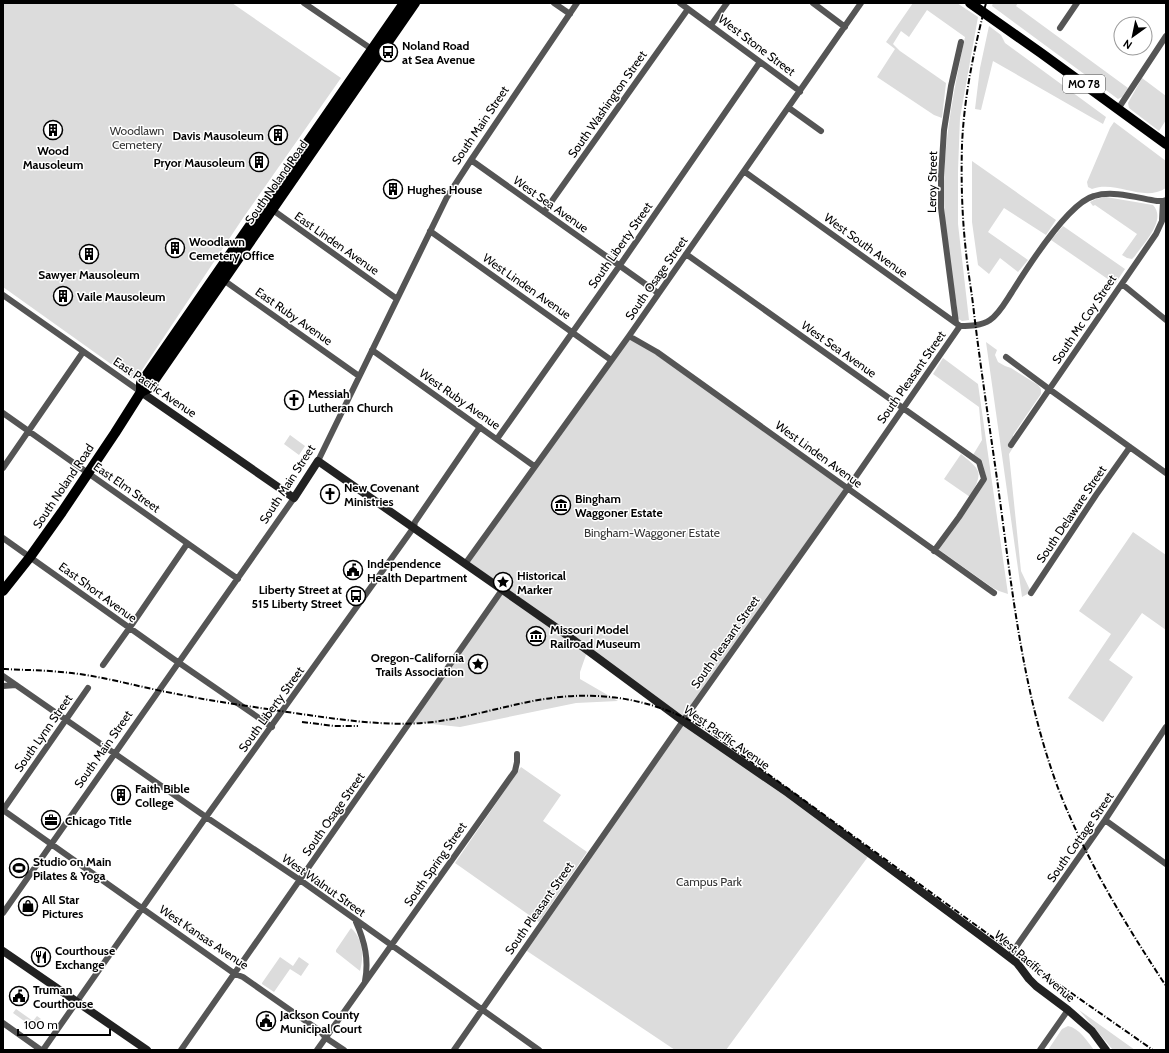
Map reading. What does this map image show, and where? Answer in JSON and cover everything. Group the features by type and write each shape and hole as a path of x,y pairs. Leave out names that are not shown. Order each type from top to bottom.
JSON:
{"main road":[{"name":"South Noland Road","path":"376,52 404,3"},
{"name":"South Noland Road","path":"141,392 141,383 215,274 268,207 376,52 415,3"},
{"name":"MO 78","path":"970,3 1166,144"},
{"name":"South Noland Road","path":"3,591 30,557 88,473 141,392 149,388 224,280 268,207"}],"street":[{"path":"304,3 376,52"},
{"path":"554,3 570,14"},
{"name":"South Main Street","path":"3,913 238,579 318,461 447,197 577,3"},
{"name":"West Stone Street","path":"680,3 800,92"},
{"path":"711,25 727,3"},
{"path":"812,3 845,27"},
{"name":"South Osage Street","path":"465,564 534,466 629,336 862,3"},
{"path":"1060,28 1077,3"},
{"name":"South Washington Street","path":"544,212 688,9"},
{"path":"1118,109 1166,36"},
{"name":"Leroy Street","path":"958,325 941,208 941,177 944,130 951,86 961,42"},
{"name":"South Liberty Street","path":"497,439 620,265 760,62"},
{"path":"789,108 821,131"},
{"name":"West Sea Avenue","path":"471,160 658,293"},
{"name":"West South Avenue","path":"745,172 958,325"},
{"path":"958,325 978,325 990,320 1003,306 1060,222 1087,198 1095,195 1110,193 1164,200"},
{"name":"South Mc Coy Street","path":"1011,445 1156,234 1162,221 1164,200"},
{"name":"East Linden Avenue","path":"268,207 398,298"},
{"name":"West Linden Avenue","path":"430,231 611,360"},
{"name":"West Sea Avenue","path":"686,254 979,462 984,478 959,517 934,551"},
{"name":"East Ruby Avenue","path":"215,274 359,376"},
{"path":"1122,284 1166,320"},
{"name":"East Pacific Avenue","path":"3,295 294,498"},
{"name":"South Pleasant Street","path":"454,1050 683,721 904,408 958,325"},
{"name":"West Linden Avenue","path":"629,336 657,352 994,593"},
{"name":"West Ruby Avenue","path":"372,350 534,466"},
{"path":"3,468 84,352"},
{"path":"1006,356 1049,390 1166,473"},
{"name":"East Elm Street","path":"3,413 238,579"},
{"name":"South Liberty Street","path":"42,1050 206,817 414,527 415,522 480,427"},
{"name":"South Delaware Street","path":"1031,593 1096,495 1130,447"},
{"name":"West Pacific Avenue","path":"318,461 564,632 683,721 788,793 1010,957 1017,963 1029,980 1068,1010 1092,1031 1106,1050"},
{"name":"East Short Avenue","path":"3,538 272,727"},
{"path":"103,665 187,544"},
{"name":"South Osage Street","path":"181,1050 502,590"},
{"name":"West Walnut Street","path":"3,676 206,817 300,880 540,1050"},
{"path":"3,686 16,685"},
{"name":"South Lynn Street","path":"3,810 88,688"},
{"name":"South Cottage Street","path":"1010,957 1105,820 1166,727"},
{"name":"South Spring Street","path":"317,1050 514,771 517,762 517,754"},
{"name":"West Kansas Avenue","path":"3,810 235,974 243,977 320,1030 326,1038 344,1050"},
{"path":"1105,820 1166,864"},
{"name":"South Spring Street","path":"356,921 362,935 366,952 367,969 364,985"},
{"path":"3,951 147,1050"},
{"path":"1040,1050 1068,1010"},
{"path":"3,1023 42,1050"}],"green space":[{"name":"Woodlawn Cemetery","path":"3,3 232,3 341,78 243,218 136,379 132,379 3,287"},
{"path":"913,3 957,3 978,17 960,118 958,171 958,224 969,320 962,321 957,318 957,306 951,275 944,213 944,182 948,127 965,37 927,10 909,37 901,31 893,44 900,51 946,83 942,118 934,115 877,77 895,49 886,42"},
{"path":"993,3 1018,3 1016,6 1128,88 1122,97 1118,99 992,6"},
{"path":"989,26 1001,35 1005,43 1106,117 1103,124 993,61 981,110 975,109 980,68"},
{"path":"1142,78 1166,96 1166,120 1159,131 1129,108 1128,103"},
{"path":"1114,122 1166,161 1166,188 1157,192 1139,193 1111,187 1092,189 1088,187 1087,182"},
{"path":"972,161 1056,220 1046,235 1004,208 988,232 1028,260 1018,272 1000,258 989,274 978,265 972,222"},
{"path":"1106,197 1153,205 1157,211 1156,224 1153,231 1132,259 1122,255 1137,234 1095,205 1093,206 1090,202"},
{"path":"1063,226 1125,269 1115,284 1051,240"},
{"path":"629,336 848,488 683,721 870,854 726,1050 675,1050 524,949 682,721 587,652 580,672 580,679 618,701 576,703 460,727 409,723 502,590 465,564"},
{"path":"986,342 997,350 995,355 998,362 1011,368 1038,385 1041,389 1041,394 1013,435 1014,446 1009,454 1021,571 1031,592 1022,597"},
{"path":"943,358 978,384 1008,594 993,588 938,549 963,516 987,480 982,461 973,455 982,440 979,407 933,374"},
{"path":"290,435 305,446 299,455 284,444"},
{"path":"961,454 977,468 978,472 977,482 970,497 944,479"},
{"path":"1133,532 1166,555 1166,630 1142,613 1109,660 1133,677 1103,722 1068,698 1111,634 1079,611"},
{"path":"521,767 561,795 543,821 587,852 539,922 455,863"},
{"path":"351,928 358,937 362,948 360,971 336,952"},
{"path":"280,957 293,966 299,957 309,964 301,976 290,969 274,992 262,983"},
{"path":"16,1009 33,1021 37,1016 41,1019 34,1028 13,1013"},
{"path":"1079,1010 1135,1050 1113,1050"},
{"path":"1068,1026 1076,1029 1094,1050 1048,1050 1062,1029"}],"railway":[{"path":"986,3 977,38 967,91 963,127 963,212 972,298 1020,639 1035,714 1058,788 1069,815 1107,890 1135,938 1166,986"},
{"path":"3,669 46,671 105,678 221,702 326,718 391,724 423,723 464,717 556,697 600,696 622,698 664,709 706,729 1021,958 1153,1050"},
{"path":"302,722 334,726 358,726"}],"place":[{"name":"Noland Road at Sea Avenue","path":"388,52"},
{"name":"Wood Mausoleum","path":"53,130"},
{"name":"Davis Mausoleum","path":"278,135"},
{"name":"Pryor Mausoleum","path":"259,162"},
{"name":"Hughes House","path":"393,189"},
{"name":"Woodlawn Cemetery Office","path":"175,248"},
{"name":"Sawyer Mausoleum","path":"89,254"},
{"name":"Vaile Mausoleum","path":"63,296"},
{"name":"Messiah Lutheran Church","path":"294,400"},
{"name":"New Covenant Ministries","path":"330,494"},
{"name":"Bingham Waggoner Estate","path":"561,505"},
{"name":"Independence Health Department","path":"353,570"},
{"name":"Historical Marker","path":"503,582"},
{"name":"Liberty Street at 515 Liberty Street","path":"356,596"},
{"name":"Missouri Model Railroad Museum","path":"536,636"},
{"name":"Oregon-California Trails Association","path":"478,664"},
{"name":"Faith Bible College","path":"121,795"},
{"name":"Chicago Title","path":"51,820"},
{"name":"Studio on Main Pilates & Yoga","path":"19,868"},
{"name":"All Star Pictures","path":"28,906"},
{"name":"Courthouse Exchange","path":"41,957"},
{"name":"Truman Courthouse","path":"19,996"},
{"name":"Jackson County Municipal Court","path":"266,1021"}],"park label":[{"name":"Bingham-Waggoner Estate","path":"652,532"},
{"name":"Campus Park","path":"709,881"}]}
